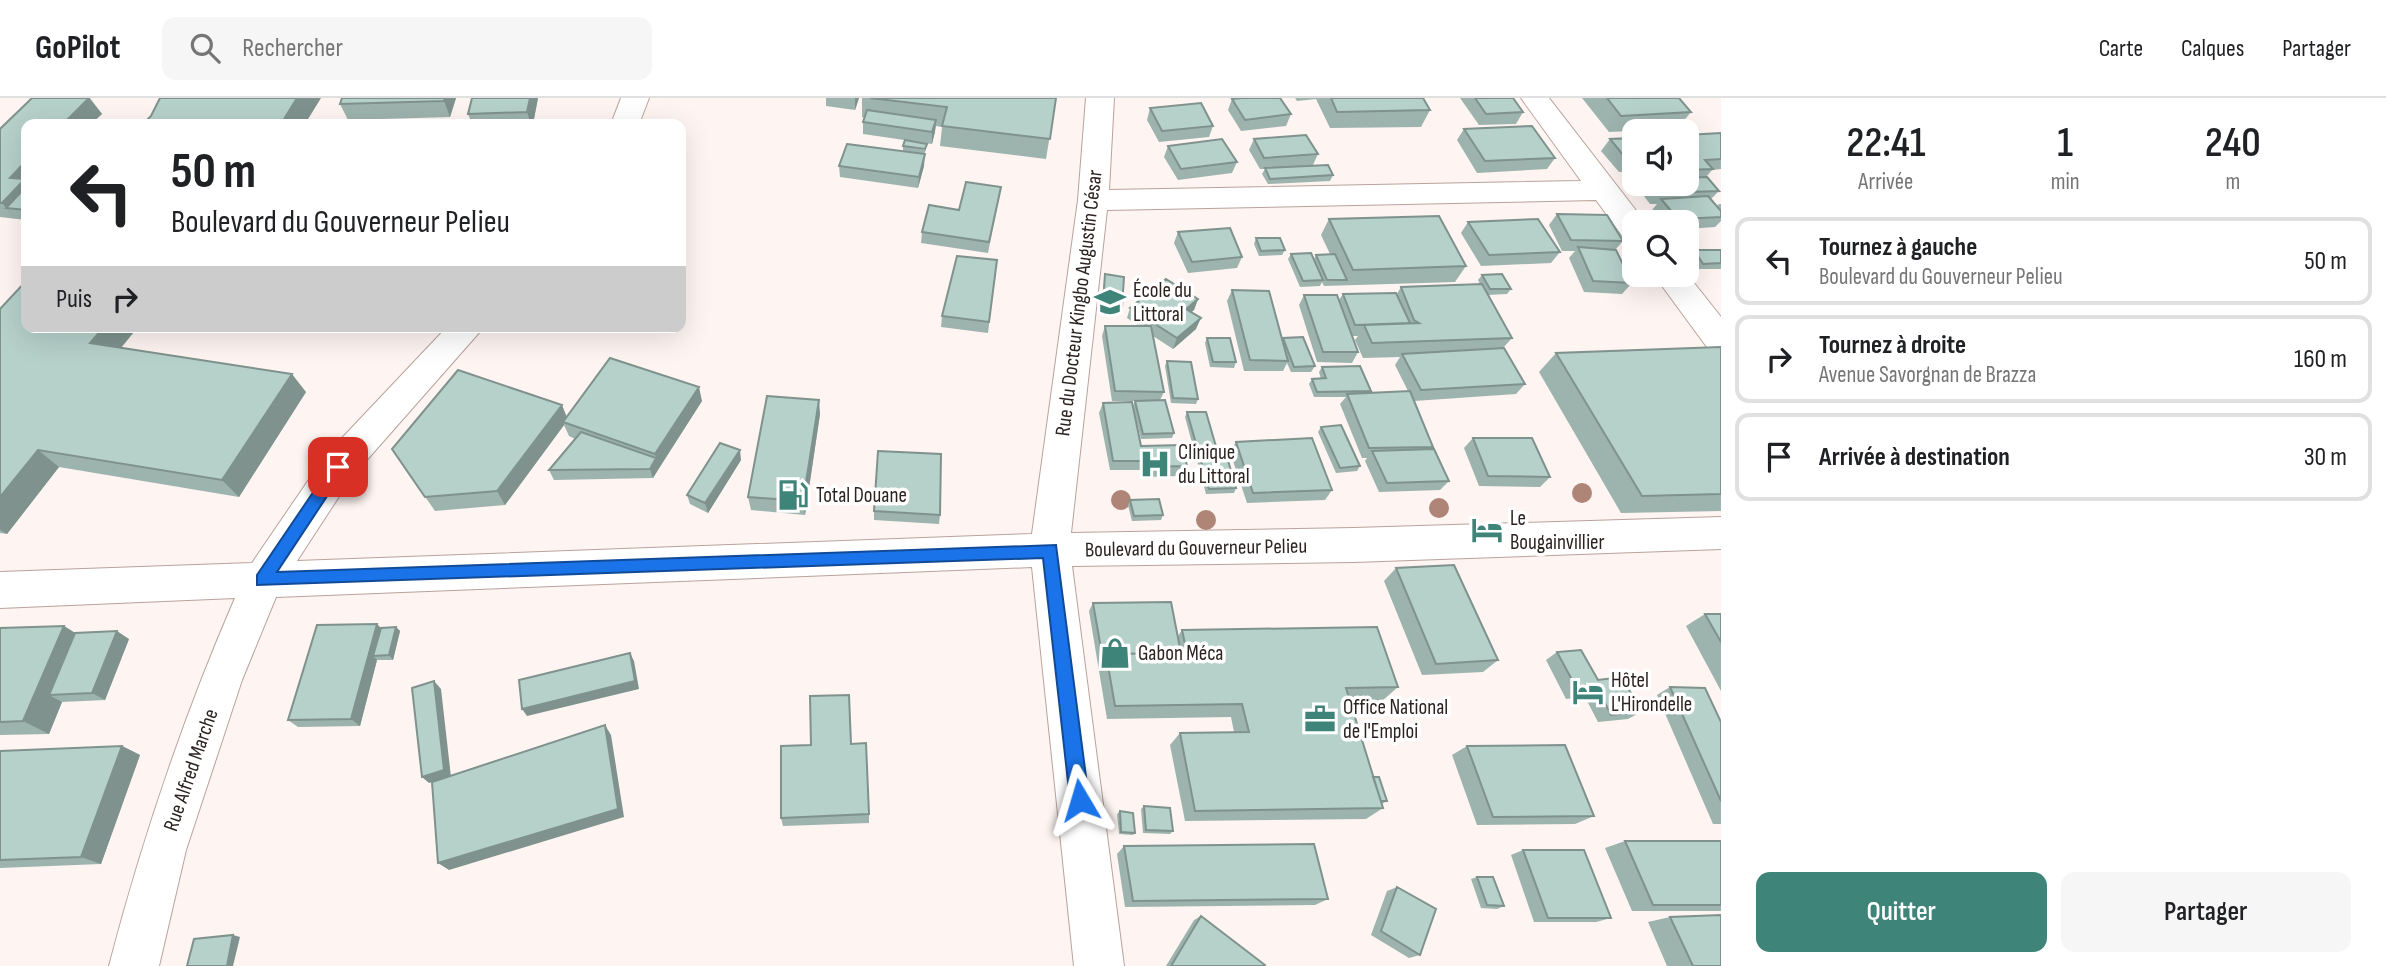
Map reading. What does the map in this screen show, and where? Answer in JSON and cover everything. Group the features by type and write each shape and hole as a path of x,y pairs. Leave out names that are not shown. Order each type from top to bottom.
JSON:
{"street":[{"path":"627,119 635,98"},
{"name":"Rue du Docteur Kingbo Augustin César","path":"1099,966 1050,550 1093,200 1100,98"},
{"path":"1535,98 1622,215"},
{"path":"1093,200 1603,190"},
{"path":"1679,287 1721,341"},
{"name":"Rue Alfred Marche","path":"134,966 163,850 221,680 263,580 338,467 461,333"},
{"name":"Boulevard du Gouverneur Pelieu","path":"0,590 1050,550 1354,545 1721,533"}],"building":[{"path":"32,98 89,98 68,119 21,119 21,166 10,178 21,179 21,183 2,203 0,129"},
{"path":"160,98 297,98 284,119 148,119"},
{"path":"342,98 445,98 444,101 340,104"},
{"path":"472,98 530,98 527,112 468,114"},
{"path":"870,98 1056,98 1050,139 942,126 947,107"},
{"path":"1280,98 1291,114 1245,120 1232,99"},
{"path":"1331,98 1423,98 1430,110 1337,112"},
{"path":"1475,98 1513,98 1523,112 1486,114"},
{"path":"1607,98 1679,98 1691,112 1621,116"},
{"path":"1201,103 1213,126 1162,131 1150,108"},
{"path":"867,110 936,120 932,132 863,122"},
{"path":"1532,126 1555,158 1485,161 1464,129"},
{"path":"1721,133 1721,159 1705,160 1713,169 1699,170 1699,134"},
{"path":"1306,135 1318,154 1264,158 1254,139"},
{"path":"1622,138 1622,154 1610,139"},
{"path":"1222,139 1237,162 1181,169 1168,146"},
{"path":"905,140 927,144 925,149 903,146"},
{"path":"847,144 925,154 919,177 839,166"},
{"path":"1328,165 1333,175 1270,179 1265,168"},
{"path":"1699,177 1707,177 1719,191 1699,192"},
{"path":"966,182 1001,187 989,242 922,232 929,205 959,210"},
{"path":"21,192 21,210 6,208"},
{"path":"1708,196 1721,211 1721,217 1699,218 1699,210 1670,210 1661,199"},
{"path":"1557,214 1607,215 1622,241 1571,240"},
{"path":"1439,216 1466,266 1353,270 1329,219"},
{"path":"1538,219 1560,252 1489,255 1468,222"},
{"path":"1230,228 1242,257 1192,262 1178,232"},
{"path":"1256,238 1280,238 1285,250 1261,251"},
{"path":"1578,247 1616,250 1622,262 1622,282 1593,281"},
{"path":"1699,250 1721,250 1721,263 1703,264 1699,258"},
{"path":"1311,253 1323,280 1303,281 1291,254"},
{"path":"1335,254 1347,280 1327,280 1316,255"},
{"path":"957,256 997,260 989,322 942,316"},
{"path":"1105,274 1124,277 1122,307 1103,304"},
{"path":"1502,274 1511,289 1490,289 1482,275"},
{"path":"1166,279 1198,299 1186,309 1201,318 1177,338 1130,308"},
{"path":"1482,284 1512,338 1372,343 1364,325 1419,323 1414,320 1401,287"},
{"path":"21,286 21,333 99,333 90,343 292,374 222,480 38,450 0,497 0,309"},
{"path":"1232,290 1269,291 1288,361 1250,360"},
{"path":"1396,293 1410,323 1355,325 1343,294"},
{"path":"1304,295 1337,295 1358,352 1323,352"},
{"path":"1105,326 1151,326 1164,392 1115,391"},
{"path":"1303,337 1315,366 1294,367 1283,338"},
{"path":"1207,338 1230,338 1236,362 1213,362"},
{"path":"1721,347 1721,494 1642,496 1556,353"},
{"path":"1504,348 1525,384 1421,390 1402,354"},
{"path":"610,358 699,387 655,454 563,422"},
{"path":"1167,361 1191,362 1198,399 1173,398"},
{"path":"1360,366 1371,391 1317,392 1312,379 1326,378 1322,367"},
{"path":"458,370 562,405 497,491 425,497 392,449"},
{"path":"1410,391 1433,447 1369,448 1347,394"},
{"path":"767,396 819,400 803,501 748,497"},
{"path":"1165,400 1174,433 1143,434 1135,401"},
{"path":"1132,402 1141,446 1182,445 1187,466 1146,467 1144,461 1113,461 1103,403"},
{"path":"1187,412 1206,412 1217,450 1225,450 1236,488 1209,489"},
{"path":"1341,425 1360,466 1340,468 1321,427"},
{"path":"581,432 656,458 650,469 549,470"},
{"path":"1312,438 1332,490 1253,493 1236,442"},
{"path":"1473,438 1532,438 1550,477 1488,476"},
{"path":"720,443 740,450 705,503 687,495"},
{"path":"1434,449 1449,481 1387,483 1372,451"},
{"path":"878,451 941,454 940,515 874,511"},
{"path":"1159,499 1163,515 1134,516 1130,500"},
{"path":"1454,565 1498,660 1436,664 1396,568"},
{"path":"1171,602 1181,653 1106,654 1103,660 1093,603"},
{"path":"1705,614 1721,614 1721,642"},
{"path":"377,624 351,719 288,720 317,625"},
{"path":"64,626 23,721 0,722 0,628"},
{"path":"396,627 389,655 373,656 381,628"},
{"path":"1377,627 1398,687 1346,688 1383,808 1195,811 1180,733 1249,732 1242,704 1115,706 1106,654 1187,653 1182,630"},
{"path":"117,631 92,693 49,695 75,633"},
{"path":"1581,650 1598,680 1622,677 1641,712 1611,715 1598,689 1578,691 1557,652"},
{"path":"630,653 635,681 522,709 519,680"},
{"path":"434,681 444,770 422,777 412,688"},
{"path":"1670,687 1705,688 1721,722 1721,801"},
{"path":"849,695 851,744 866,743 869,814 781,818 781,746 811,745 810,696"},
{"path":"605,725 618,809 438,863 432,782"},
{"path":"1565,745 1594,816 1493,817 1467,746"},
{"path":"122,746 81,857 0,860 0,751"},
{"path":"1373,777 1379,777 1387,801 1381,801"},
{"path":"1144,806 1170,808 1173,831 1146,830"},
{"path":"1120,811 1133,813 1135,833 1121,832"},
{"path":"1625,841 1721,841 1721,905 1653,905"},
{"path":"1314,844 1328,899 1133,901 1124,846"},
{"path":"1523,850 1584,850 1611,918 1548,918"},
{"path":"1477,877 1493,877 1504,906 1487,905"},
{"path":"1397,887 1436,909 1420,955 1381,931"},
{"path":"1721,915 1721,966 1693,966 1670,917"},
{"path":"1201,916 1265,965 1171,966"},
{"path":"233,935 227,966 187,966 194,939"}],"place":[{"name":"École du Littoral","path":"1110,302"},
{"name":"Clinique du Littoral","path":"1155,464"},
{"name":"Total Douane","path":"793,495"},
{"name":"Le Bougainvillier","path":"1487,530"},
{"name":"Gabon Méca","path":"1115,653"},
{"name":"Hôtel L'Hirondelle","path":"1588,692"},
{"name":"Office National de l'Emploi","path":"1320,719"}],"route":[{"path":"338,467 263,580 1050,550 1080,800"}]}
